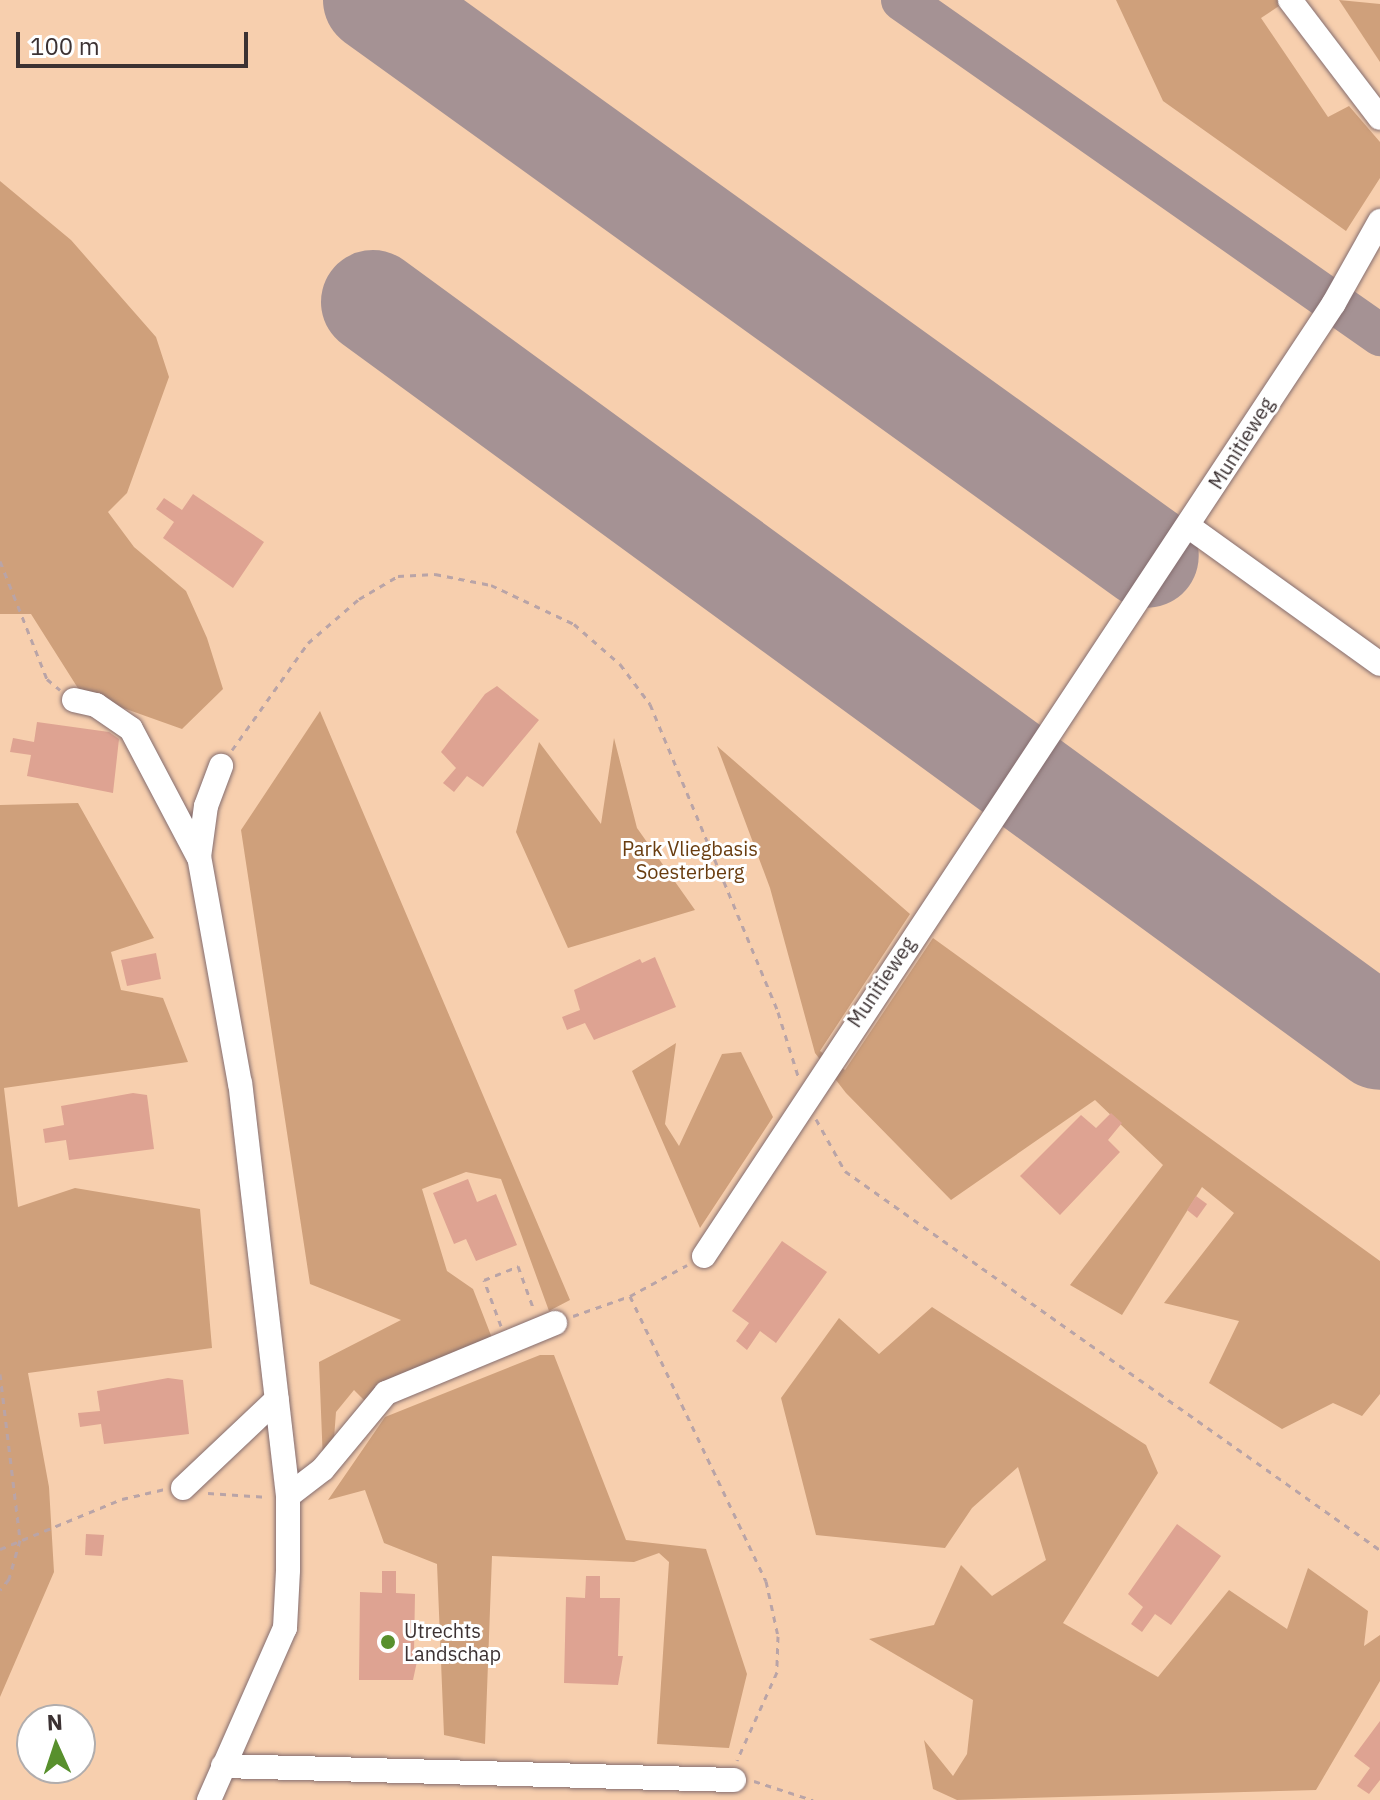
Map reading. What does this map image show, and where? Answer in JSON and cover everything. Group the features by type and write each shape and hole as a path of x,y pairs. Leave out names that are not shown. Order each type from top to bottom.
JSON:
{"lane":[{"path":"1290,0 1380,118"},
{"name":"Munitieweg","path":"704,1256 805,1097 1334,303 1380,221"},
{"path":"1188,526 1380,664"},
{"path":"74,700 96,705 131,729 199,857 240,1084 288,1496 285,1628 209,1800"},
{"path":"199,857 206,806 221,766"},
{"path":"288,1496 323,1469 386,1393 548,1326"},
{"path":"183,1488 277,1399"},
{"path":"223,1766 735,1780"}],"path":[{"path":"0,561 47,679 74,700"},
{"path":"245,732 308,643 359,599 398,576 435,574 491,585 574,624 620,664 650,704 778,1012 805,1097 845,1171 1380,1550"},
{"path":"507,1343 484,1280 518,1266 548,1326 630,1296 704,1256"},
{"path":"630,1296 766,1581 778,1636 777,1672 737,1756 735,1780 765,1781 813,1800"},
{"path":"0,1374 20,1540 9,1579 0,1590"},
{"path":"0,1549 122,1499 183,1488 227,1498 288,1496"}],"green space":[{"name":"Park Vliegbasis Soesterberg","path":"0,0 1380,0 1380,1800 0,1800"}],"shaded area":[{"path":"1116,0 1288,0 1261,18 1328,117 1349,106 1380,142 1380,178 1346,231 1163,101"},
{"path":"1339,0 1380,4 1380,62"},
{"path":"0,181 71,240 156,337 169,377 127,493 108,512 134,547 186,591 207,638 223,689 182,729 81,693 31,614 0,614"},
{"path":"320,711 570,1300 549,1311 501,1179 466,1172 422,1189 447,1271 473,1289 492,1338 367,1403 354,1390 336,1412 333,1452 323,1462 319,1362 401,1320 310,1284 241,830"},
{"path":"614,738 637,828 695,910 568,948 516,832 539,742 601,824"},
{"path":"717,746 910,914 820,1051 845,1070 933,938 1380,1261 1380,1394 1362,1416 1333,1403 1282,1429 1209,1383 1239,1321 1164,1303 1234,1213 1202,1187 1122,1315 1070,1285 1163,1165 1095,1100 951,1200 846,1093 815,1053 770,888"},
{"path":"78,803 154,938 111,952 121,990 163,998 188,1062 4,1088 18,1207 75,1188 200,1209 212,1348 28,1373 49,1487 54,1572 0,1697 0,805"},
{"path":"676,1043 665,1124 679,1146 722,1054 741,1052 773,1117 700,1228 632,1071"},
{"path":"932,1307 1146,1445 1158,1473 1063,1623 1158,1677 1229,1590 1287,1629 1308,1568 1368,1611 1364,1646 1380,1635 1380,1681 1316,1790 957,1800 933,1789 924,1740 953,1776 967,1754 973,1700 869,1639 934,1625 961,1565 992,1596 1046,1560 1018,1467 972,1508 945,1548 816,1535 781,1398 839,1318 879,1354"},
{"path":"540,1355 554,1355 626,1540 706,1549 747,1674 729,1748 657,1744 669,1562 659,1553 634,1562 492,1556 485,1744 444,1735 437,1564 384,1543 365,1490 328,1500 385,1417"}],"building":[{"path":"193,494 264,542 233,588 163,538 174,522 156,509 164,498 182,510"},
{"path":"497,686 539,720 483,787 467,776 454,792 443,783 456,768 441,752 485,694"},
{"path":"37,722 109,732 119,739 113,793 27,776 31,755 10,752 13,738 34,742"},
{"path":"156,953 161,979 127,986 121,960"},
{"path":"655,957 676,1007 594,1040 585,1023 567,1030 562,1017 580,1010 574,990 640,959 642,963"},
{"path":"133,1093 147,1095 154,1149 69,1160 66,1140 45,1143 43,1129 64,1125 61,1106"},
{"path":"1111,1113 1122,1123 1108,1140 1120,1152 1060,1215 1020,1176 1081,1115 1096,1128"},
{"path":"468,1179 477,1202 496,1194 517,1245 476,1261 466,1239 454,1244 433,1193"},
{"path":"1196,1196 1207,1204 1197,1218 1187,1210"},
{"path":"782,1241 827,1272 776,1343 760,1331 747,1350 736,1341 749,1323 732,1311"},
{"path":"168,1378 183,1380 189,1434 104,1444 101,1424 80,1427 78,1413 100,1411 97,1391"},
{"path":"1177,1524 1221,1556 1171,1625 1155,1614 1142,1632 1131,1624 1143,1607 1128,1594"},
{"path":"86,1534 104,1535 102,1556 85,1555"},
{"path":"382,1571 396,1571 396,1593 415,1594 414,1652 419,1652 413,1680 359,1680 360,1592 382,1593"},
{"path":"586,1576 600,1576 600,1598 620,1598 618,1656 623,1656 618,1685 564,1683 566,1597 585,1598"},
{"path":"1380,1721 1380,1780 1369,1794 1357,1786 1370,1768 1354,1756"}],"taxiway":[{"path":"902,0 1380,335"}],"runway":[{"path":"375,0 1147,556"},
{"path":"373,302 1380,1038"}],"place":[{"name":"Utrechts Landschap","path":"388,1642"}]}
